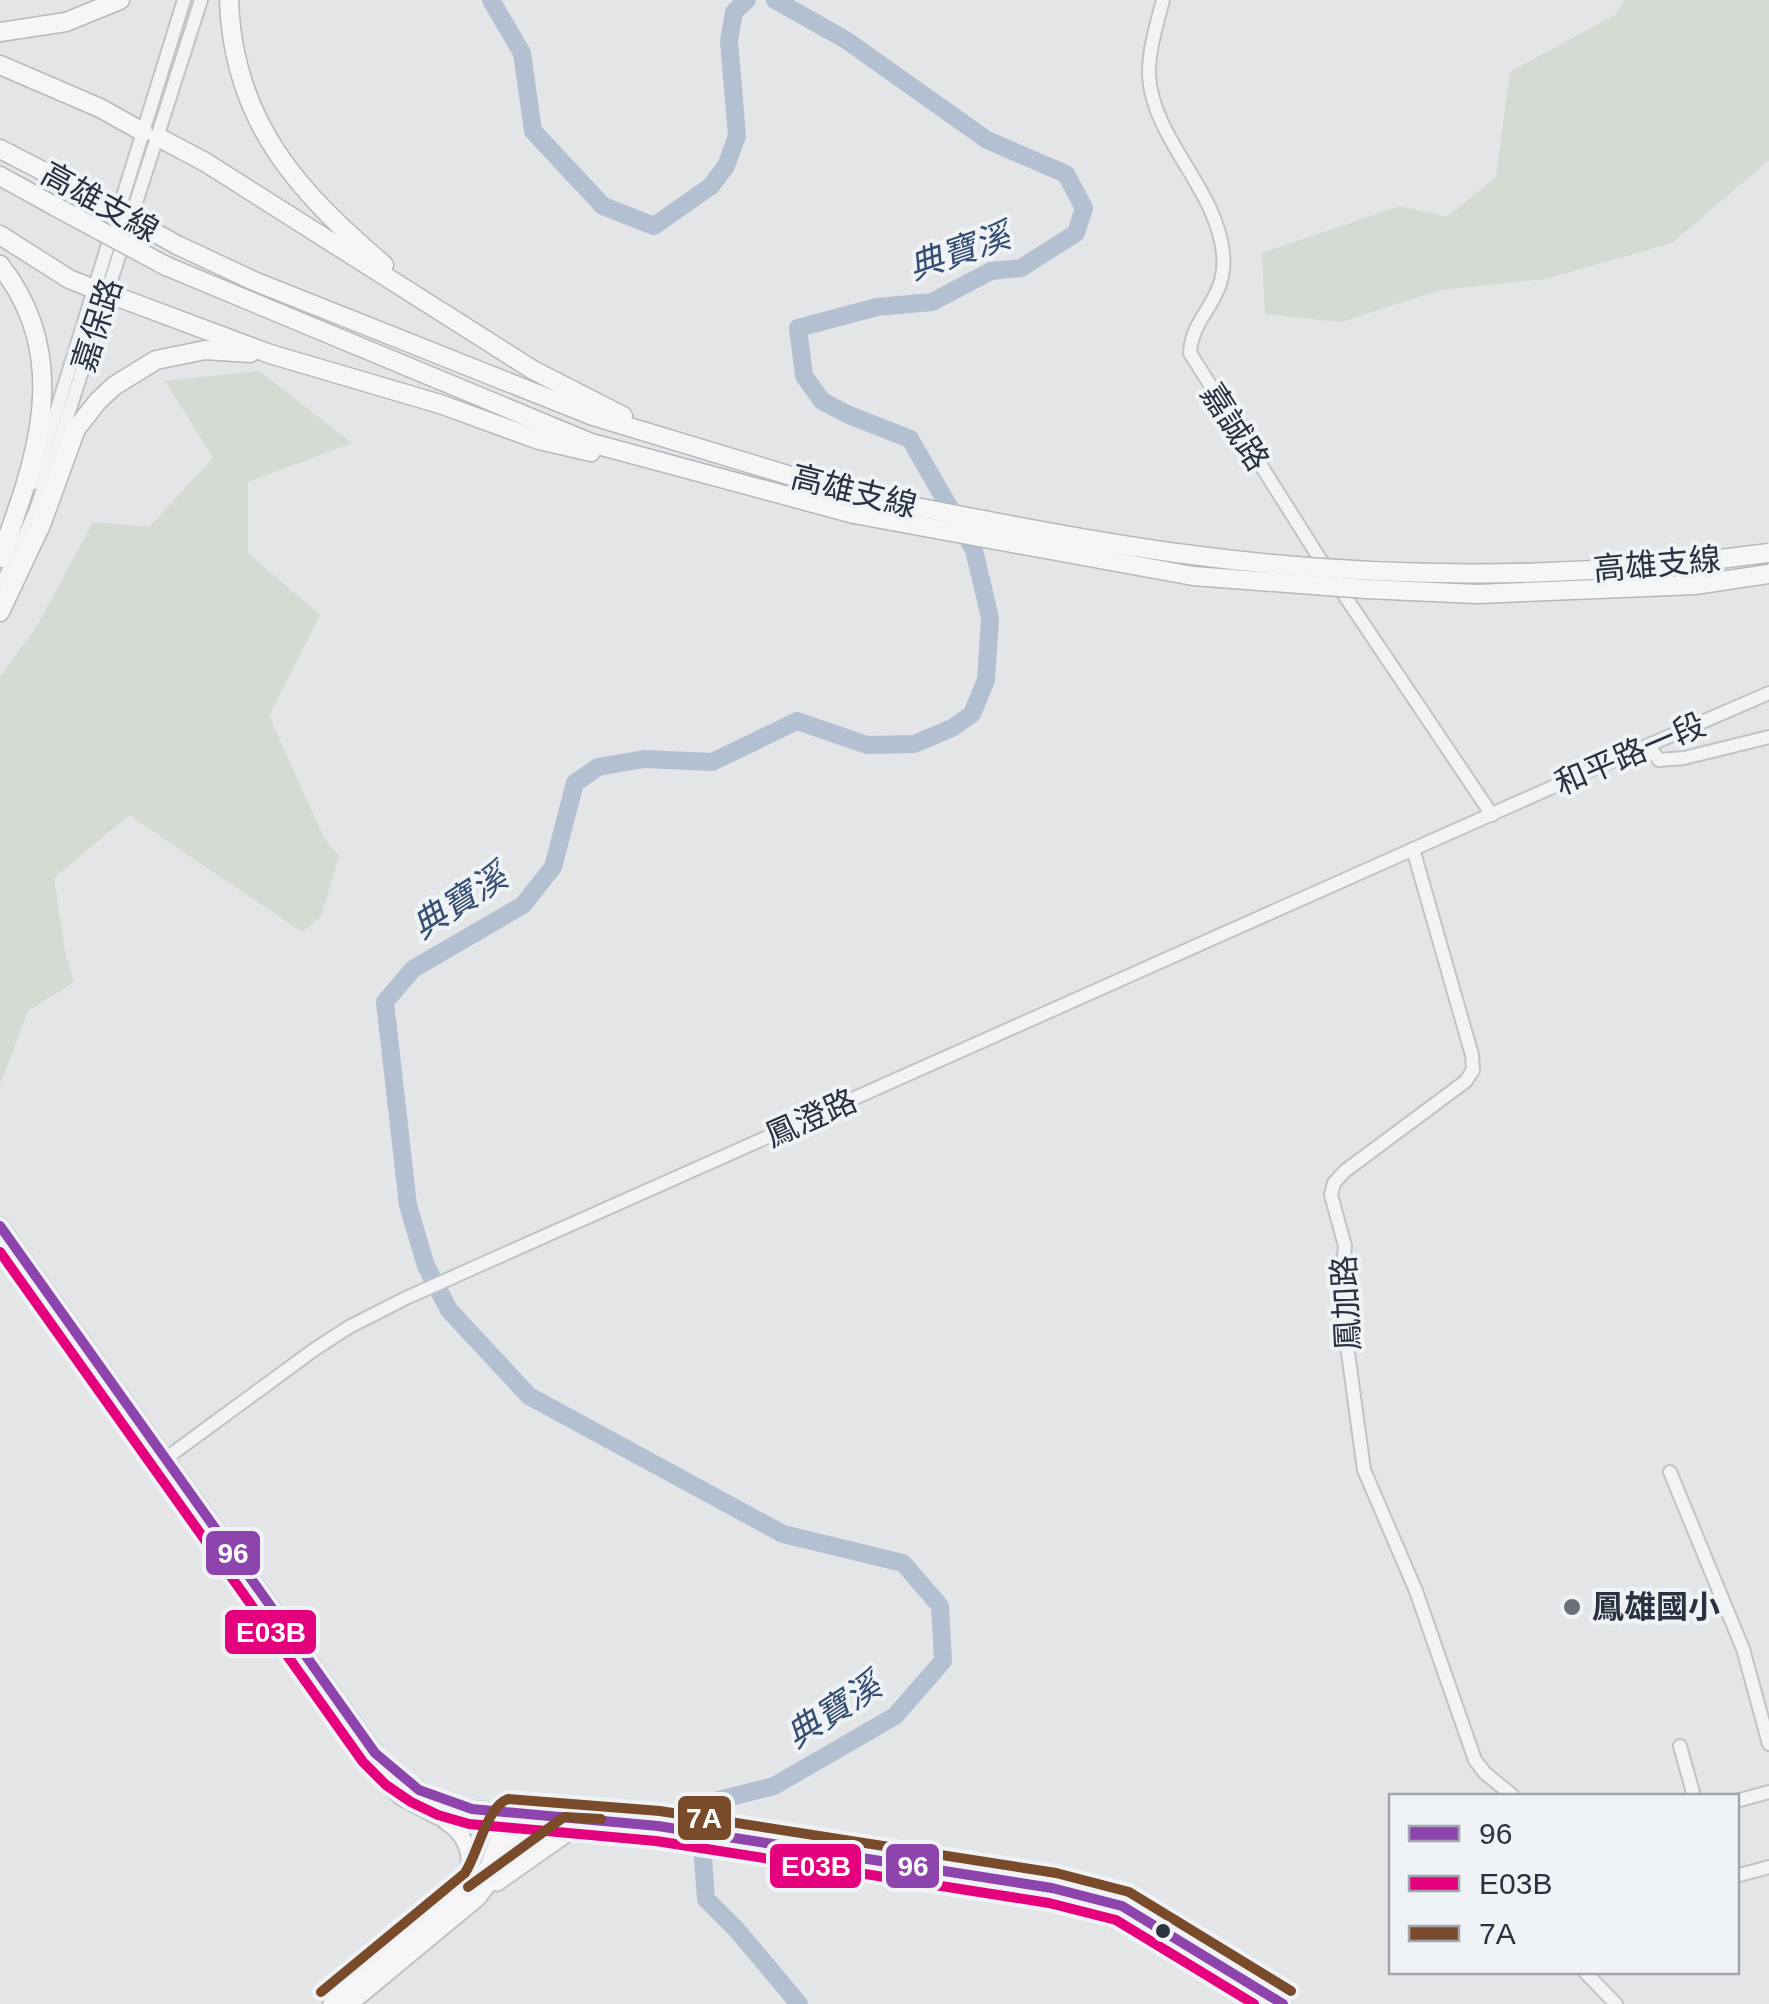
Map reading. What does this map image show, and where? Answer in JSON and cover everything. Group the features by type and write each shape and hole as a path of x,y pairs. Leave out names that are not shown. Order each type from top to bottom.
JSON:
{"highway":[{"path":"0,32 66,22 120,0"},
{"path":"229,0 235,54 246,90 294,180 345,232 422,298"},
{"path":"0,64 100,108 205,162 534,370 664,437"},
{"name":"高雄支線","path":"0,149 176,244 254,281 593,416 854,504 1192,576 1366,589 1512,593 1696,584 1769,574"},
{"name":"高雄支線","path":"0,176 166,266 591,443 762,490 1186,554 1366,570 1506,574 1690,564 1769,553"},
{"path":"0,235 69,279 270,354 440,404 554,444 762,490"},
{"path":"0,264 26,304 39,339 44,370 43,400 34,444 0,561"},
{"path":"0,612 41,525 76,429 114,386 156,360 176,354 205,350 270,354"}],"main road":[{"path":"0,1226 28,1278 160,1462 393,1772 443,1803 511,1821 570,1831 657,1833"},
{"path":"0,1250 28,1278"},
{"path":"160,1462 375,1773 401,1796 461,1834 470,1852 467,1881 448,1908"},
{"path":"438,1816 462,1824 511,1821 657,1833 1092,1910 1142,1930 1258,2004"},
{"path":"478,1898 502,1868 511,1821"},
{"path":"362,1995 483,1875 511,1821"},
{"path":"331,2004 362,1995 478,1898 570,1831"},
{"path":"724,1844 1052,1888 1122,1906 1283,2004"}],"street":[{"name":"嘉保路","path":"151,134 184,0"},
{"name":"嘉保路","path":"0,561 36,477 151,134 201,0"},
{"name":"嘉誠路","path":"1163,0 1149,75 1155,102 1201,187 1220,234 1223,256 1219,291 1191,340 1190,353 1320,559 1492,815"},
{"name":"嘉保路","path":"0,589 35,512 100,291"},
{"name":"和平路一段","path":"1492,815 1769,694"},
{"path":"1649,747 1658,760 1684,758 1769,737"},
{"name":"鳳澄路","path":"160,1462 349,1326 406,1298 1492,815"},
{"name":"鳳加路","path":"1413,849 1474,1070 1466,1081 1344,1171 1334,1183 1331,1195 1345,1246 1340,1294 1364,1470 1416,1591 1476,1760 1484,1773 1511,1794"},
{"path":"1670,1472 1744,1649 1769,1744"},
{"path":"1680,1746 1693,1794"},
{"path":"1739,1800 1769,1792"},
{"path":"1739,1875 1769,1867"},
{"path":"1588,1974 1616,2004"}],"shaded area":[{"path":"1625,0 1769,0 1769,160 1672,243 1545,279 1440,290 1341,322 1265,314 1262,253 1400,206 1447,217 1496,177 1510,72 1615,15"},
{"path":"259,371 352,443 248,482 248,553 320,615 269,716 324,838 339,856 321,917 302,932 129,815 54,878 65,952 74,982 28,1011 0,1085 0,677 38,624 93,522 149,527 213,458 165,381"}],"waterway":[{"name":"典寶溪","path":"491,0 522,53 533,131 603,206 654,226 711,186 726,166 737,136 729,41 734,12 747,0"},
{"name":"典寶溪","path":"775,0 846,40 987,140 1066,174 1084,208 1076,233 1021,268 991,271 932,302 877,307 798,328 804,376 822,401 910,439 974,550 990,618 986,680 972,714 952,728 914,744 867,745 797,721 712,762 644,759 598,767 575,783 553,867 523,905 413,969 385,1002 408,1205 426,1266 449,1310 529,1396 783,1534 903,1563 940,1606 943,1661 895,1716 774,1786 699,1805 706,1899 799,2004"}],"transit line":[{"name":"96","path":"0,1226 375,1753 419,1790 472,1809 658,1826 1052,1888 1122,1906 1283,2004"},
{"name":"E03B","path":"0,1252 363,1762 411,1802 469,1824 656,1841 1049,1903 1116,1920 1254,2004"},
{"name":"7A","path":"321,1992 465,1873 494,1811 508,1799 660,1811 1056,1873 1129,1892 1291,1991"},
{"name":"7A","path":"468,1887 564,1817 601,1819"}],"place":[{"name":"鳳雄國小","path":"1572,1607"}]}
